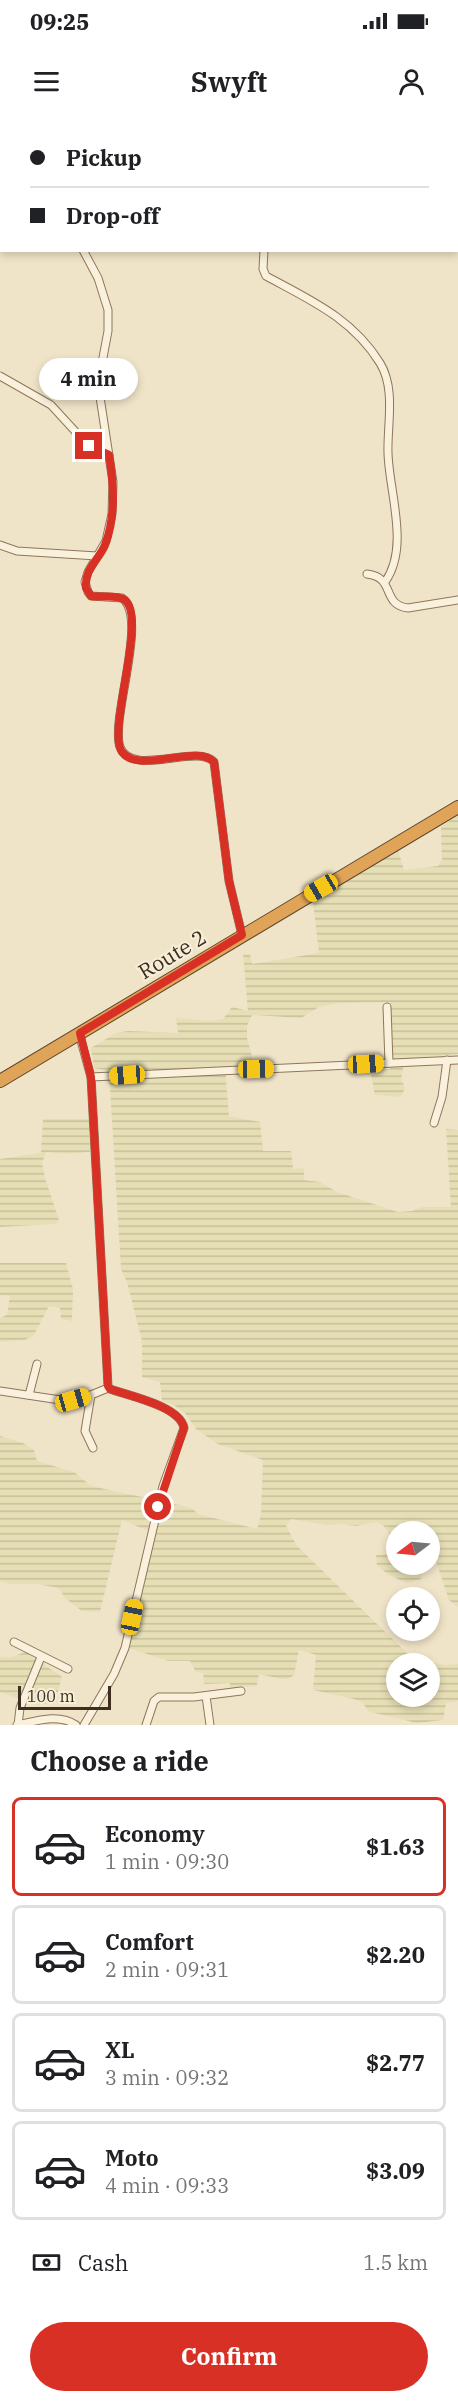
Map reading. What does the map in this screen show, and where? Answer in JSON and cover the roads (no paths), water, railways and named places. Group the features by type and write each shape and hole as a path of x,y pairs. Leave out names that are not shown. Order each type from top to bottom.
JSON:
{"highway":[{"name":"Route 2","path":"0,1081 458,807"}],"street":[{"path":"84,252 98,278 108,310 108,331 98,384 113,482 112,514 106,541 88,572 85,582 91,596 122,598 127,602 131,611 129,662 119,732 120,747 127,756 134,759 161,760 204,756 214,762 229,881 242,935"},
{"path":"264,252 263,269 266,276 300,292 334,313 367,346 383,370 390,410 388,452 396,533 394,564 385,582"},
{"path":"0,376 51,405 84,441 109,455"},
{"path":"0,545 17,550 97,556"},
{"path":"367,574 377,575 385,582 393,602 405,608 458,600"},
{"path":"387,1007 389,1063"},
{"path":"80,1033 91,1077 108,1388"},
{"path":"434,1123 442,1097 447,1060"},
{"path":"91,1077 458,1060"},
{"path":"29,1395 37,1364"},
{"path":"0,1391 70,1401 108,1388 162,1407 181,1420 184,1428 163,1486 125,1648 114,1674 84,1725"},
{"path":"91,1395 85,1431 93,1448"},
{"path":"14,1642 68,1669"},
{"path":"41,1657 20,1708 17,1725 58,1719 67,1720 76,1725"},
{"path":"146,1725 154,1701 159,1697 206,1696 241,1691"},
{"path":"206,1696 210,1725"}]}
